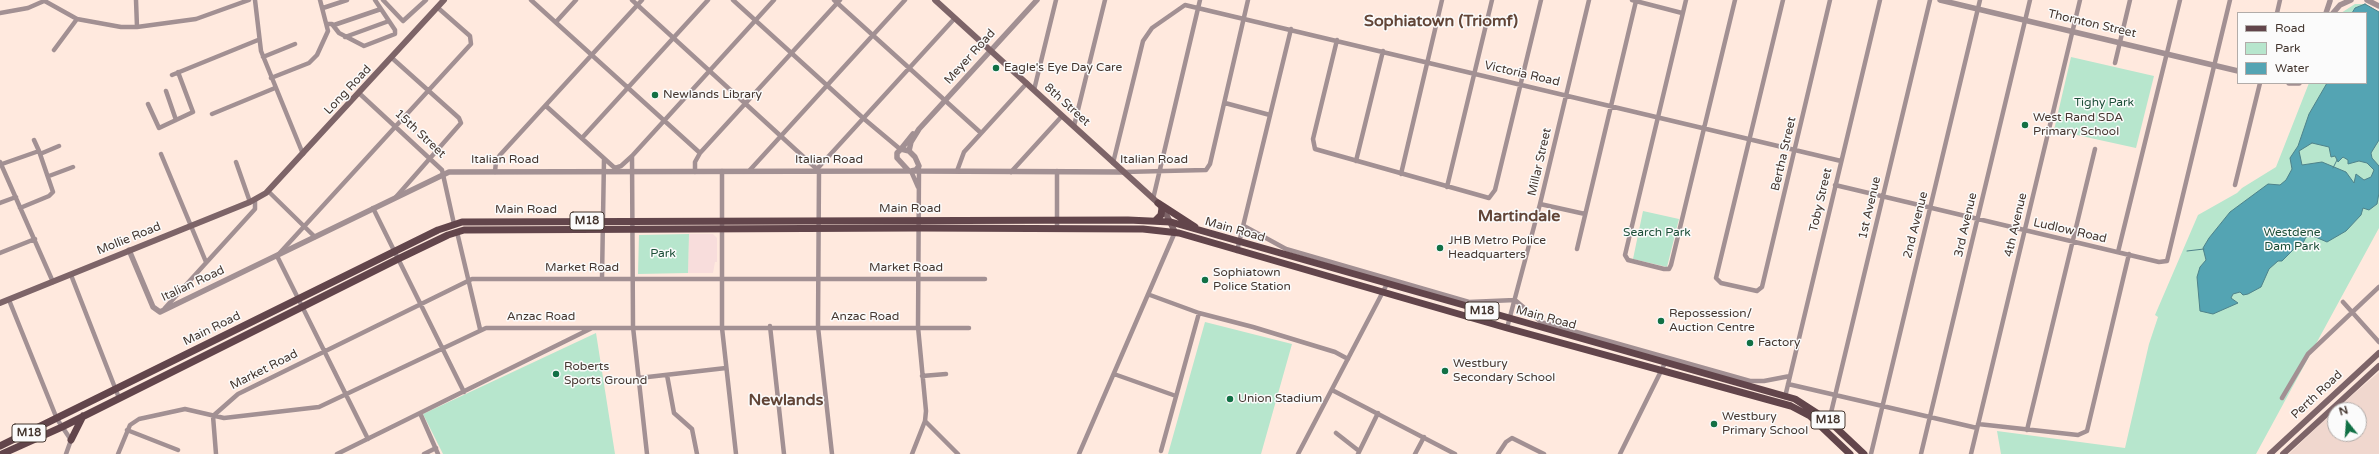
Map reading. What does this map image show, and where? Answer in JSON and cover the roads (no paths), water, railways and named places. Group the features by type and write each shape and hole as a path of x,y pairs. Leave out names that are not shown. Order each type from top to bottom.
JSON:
{"main road":[{"name":"Long Road","path":"267,192 360,94 444,0"},
{"name":"8th Street","path":"935,0 1158,203 1171,222 1175,232"},
{"name":"Mollie Road","path":"0,303 253,200 267,192"},
{"path":"1155,221 1161,215 1158,203"},
{"path":"1158,203 1199,230"},
{"name":"Main Road","path":"57,419 394,252 454,224 475,220 819,220 1058,229 1143,229 1175,232 1507,328 1783,404"},
{"name":"Main Road","path":"62,427 398,259 457,232 480,228 722,230 819,229 919,224 1057,221 1171,222 1239,243 1785,396"},
{"name":"Perth Road","path":"2270,454 2379,353"},
{"name":"Perth Road","path":"2283,454 2379,366"},
{"name":"M18","path":"1785,396 1808,406 1829,421 1864,454"},
{"name":"M18","path":"1783,404 1810,416 1850,454"},
{"path":"71,440 84,416"},
{"name":"M18","path":"0,446 57,419"},
{"name":"M18","path":"2,454 62,427"}],"street":[{"path":"136,0 137,27"},
{"path":"0,13 28,8 43,1 77,19 121,27 137,27 196,20 249,0"},
{"path":"254,0 258,40 263,57 303,154"},
{"path":"271,78 310,63 324,42 328,31 320,0"},
{"path":"323,8 347,0"},
{"path":"334,26 337,32 365,46 394,34 389,21 375,0"},
{"path":"383,0 403,21 426,0"},
{"path":"531,0 700,154"},
{"path":"556,22 576,0"},
{"path":"632,0 818,170"},
{"path":"495,172 496,161 500,155 642,0"},
{"path":"582,138 708,0"},
{"path":"733,0 889,141 915,169 919,195"},
{"path":"546,106 616,170 632,156 663,120 774,0"},
{"path":"749,171 905,0"},
{"name":"Meyer Road","path":"899,152 910,137 1037,0"},
{"path":"1034,90 1056,0"},
{"path":"1074,126 1105,0"},
{"path":"1158,203 1160,172 1200,0"},
{"path":"1248,0 1225,103 1270,115"},
{"path":"1401,174 1442,0"},
{"path":"1447,187 1492,0"},
{"path":"1337,40 1313,143 1318,151 1486,198 1491,197 1541,0"},
{"name":"Millar Street","path":"1507,328 1540,204 1589,0"},
{"path":"1577,249 1611,106 1634,0 1682,13"},
{"path":"1686,0 1626,256 1631,261 1664,269 1670,268 1735,0"},
{"path":"1749,138 1783,0"},
{"name":"Bertha Street","path":"1749,138 1716,278 1718,282 1757,292 1762,287 1830,0"},
{"name":"Toby Street","path":"1783,404 1880,0"},
{"name":"1st Avenue","path":"1829,421 1930,0"},
{"name":"Thornton Street","path":"1940,0 2237,71"},
{"name":"2nd Avenue","path":"1871,454 1980,0"},
{"name":"3rd Avenue","path":"1921,454 2030,0"},
{"name":"4th Avenue","path":"1971,454 2080,0"},
{"path":"2115,64 2130,0"},
{"path":"2118,252 2180,0"},
{"path":"2214,65 2230,0"},
{"path":"2277,12 2280,0"},
{"path":"2330,0 2332,12"},
{"path":"2326,12 2330,0"},
{"path":"2333,12 2340,5 2350,0"},
{"path":"2367,0 2379,6"},
{"path":"695,172 696,162 700,154 837,1 872,35 981,133"},
{"name":"Victoria Road","path":"1114,163 1140,49 1146,35 1152,28 1180,7 1185,5 1658,116 1841,161"},
{"path":"368,439 304,307 277,256 427,90 470,45 472,41 470,36 438,7"},
{"path":"327,24 334,26 380,9"},
{"path":"832,454 818,327 818,170 863,118 955,18"},
{"path":"54,50 77,19"},
{"path":"345,37 389,21"},
{"path":"1237,251 1291,30"},
{"path":"172,75 258,40"},
{"path":"263,57 295,44"},
{"path":"1356,161 1383,51"},
{"path":"392,58 460,119 459,128 395,197"},
{"name":"Ludlow Road","path":"1835,185 2159,262 2166,261 2170,255 2214,65"},
{"path":"148,104 159,128 193,112 178,72"},
{"path":"957,171 964,152 1027,84"},
{"path":"2236,185 2260,84"},
{"path":"212,114 275,88"},
{"path":"166,91 176,120"},
{"name":"15th Street","path":"360,94 431,159 444,173 454,224"},
{"name":"Italian Road","path":"915,169 941,172 1160,172 1206,170 1210,164 1225,103"},
{"path":"1012,172 1062,116"},
{"name":"Meyer Road","path":"909,151 911,142 919,129"},
{"path":"20,208 52,194 54,189 34,140"},
{"path":"53,282 1,163 59,146"},
{"path":"2028,430 2095,149"},
{"path":"899,152 909,151 915,169 919,195 918,327 925,421 912,454"},
{"path":"886,171 896,167 899,152"},
{"path":"161,154 206,262"},
{"path":"632,156 634,221 633,327 647,454"},
{"path":"602,278 604,159"},
{"path":"129,250 153,307 160,311 180,293 206,262 256,209 236,162"},
{"path":"49,176 74,167"},
{"name":"Italian Road","path":"160,311 181,303 444,173 452,171 495,172 616,170 695,172 818,170 886,171 925,169 941,172"},
{"path":"722,171 722,328 736,454"},
{"path":"1057,171 1058,229"},
{"path":"267,192 315,237"},
{"path":"0,203 16,197"},
{"path":"1540,204 1585,214"},
{"path":"373,208 464,392"},
{"name":"Main Road","path":"1244,226 1286,249 1464,300 1475,302 1515,300 1541,322 1750,381 1764,381 1790,376"},
{"path":"457,232 480,329"},
{"path":"1079,454 1150,295 1175,232"},
{"path":"0,253 35,239"},
{"path":"1788,384 1930,417 1977,426 2081,434 2088,429 2129,254"},
{"path":"70,275 119,398"},
{"name":"Market Road","path":"214,416 238,394 420,303 468,280 479,278 985,278"},
{"path":"1298,454 1387,284"},
{"path":"2282,398 2308,354 2379,287"},
{"path":"180,293 181,303"},
{"path":"1150,295 1199,313 1253,327 1335,352 1348,359"},
{"path":"9,300 57,419 71,440 66,454"},
{"path":"2343,302 2379,342"},
{"path":"1161,451 1199,313"},
{"path":"770,326 784,454"},
{"name":"Anzac Road","path":"127,430 135,421 189,409 214,416 230,418 319,407 347,396 480,329 594,327 722,328 770,326 969,328"},
{"path":"337,454 594,327"},
{"path":"1620,454 1665,363"},
{"path":"639,378 726,368"},
{"path":"922,376 946,374"},
{"path":"1114,374 1176,396"},
{"path":"667,375 674,413 692,429 697,454"},
{"path":"1332,390 1455,454"},
{"path":"420,413 438,454"},
{"path":"1336,433 1359,453 1378,413"},
{"path":"214,416 216,454"},
{"path":"925,421 958,454"},
{"path":"118,454 127,430 178,450"},
{"path":"1415,454 1424,437"},
{"path":"1498,454 1507,440 1514,438 1544,454"},
{"path":"424,454 436,448"}],"water":[{"path":"2365,4 2379,12 2379,140 2371,153 2372,158 2379,166 2379,193 2377,204 2369,210 2363,208 2361,215 2346,231 2327,242 2313,236 2306,237 2302,245 2295,248 2282,261 2278,261 2269,269 2261,287 2248,294 2243,295 2240,292 2233,294 2231,298 2238,303 2213,314 2200,311 2197,277 2200,267 2206,260 2203,248 2209,238 2230,212 2268,184 2280,185 2286,180 2292,169 2290,158 2298,146 2309,114 2326,84 2367,84 2367,12 2353,12 2355,8","holes":["2312,143 2329,147 2331,157 2335,156 2338,162 2343,157 2348,160 2348,164 2359,161 2367,163 2374,170 2371,177 2364,180 2356,174 2354,183 2346,172 2322,162 2302,165 2299,151"]}],"waterway":[{"path":"2333,168 2337,160"},
{"path":"2187,251 2204,249"}],"place":[{"name":"Eagle's Eye Day Care","path":"996,68"},
{"name":"Newlands Library","path":"655,95"},
{"name":"West Rand SDA Primary School","path":"2025,125"},
{"name":"JHB Metro Police Headquarters","path":"1440,248"},
{"name":"Sophiatown Police Station","path":"1205,280"},
{"name":"Repossession/ Auction Centre","path":"1661,321"},
{"name":"Factory","path":"1750,343"},
{"name":"Westbury Secondary School","path":"1445,371"},
{"name":"Roberts Sports Ground","path":"556,374"},
{"name":"Union Stadium","path":"1230,399"},
{"name":"Westbury Primary School","path":"1714,424"}],"district":[{"name":"Sophiatown (Triomf)","path":"1441,22"},
{"name":"Martindale","path":"1519,217"},
{"name":"Newlands","path":"786,401"}],"park label":[{"name":"Tighy Park","path":"2104,103"},
{"name":"Search Park","path":"1657,233"},
{"name":"Westdene Dam Park","path":"2292,240"},
{"name":"Park","path":"663,254"}]}
